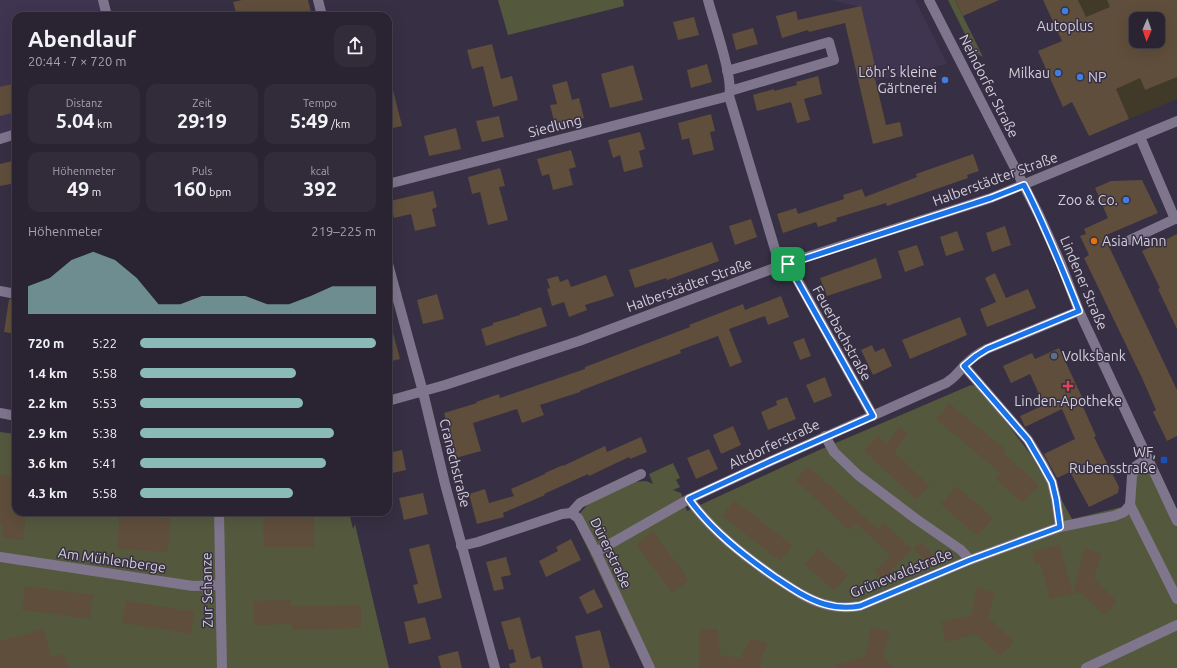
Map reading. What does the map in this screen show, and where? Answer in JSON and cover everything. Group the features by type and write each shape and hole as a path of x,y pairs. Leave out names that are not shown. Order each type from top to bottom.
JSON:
{"street":[{"path":"103,0 106,12"},
{"path":"318,0 321,12"},
{"path":"708,0 727,70 730,93 784,265"},
{"name":"Neindorfer Straße","path":"929,0 1024,185"},
{"name":"Siedlung","path":"392,183 730,93 834,60 829,42 727,70"},
{"name":"Halberstädter Straße","path":"392,400 423,392 579,341 784,265 991,198 1177,121"},
{"path":"0,139 12,135"},
{"path":"1130,240 1176,218 1140,137"},
{"name":"Lindener Straße","path":"1024,185 1061,264 1079,311 1177,521"},
{"name":"Feuerbachstraße","path":"784,265 873,416"},
{"name":"Cranachstraße","path":"392,279 423,392 445,484 495,668"},
{"path":"0,291 12,293"},
{"name":"Altdorferstraße","path":"596,552 689,499 825,436 946,383 956,376 964,366 976,356 987,349 1079,311"},
{"path":"964,366 1028,440 1042,464 1053,488 1059,514 1060,527"},
{"path":"0,413 12,415"},
{"name":"Grünewaldstraße","path":"825,436 834,452 858,475 960,550 970,560"},
{"path":"1147,458 1136,466 1132,476 1130,505 1177,599"},
{"path":"571,514 580,503 641,474"},
{"name":"Grünewaldstraße","path":"689,499 701,516 721,536 754,563 798,592 823,604 849,608 860,606 970,560 1060,527 1114,516 1124,512 1130,505"},
{"name":"Dürerstraße","path":"462,546 562,514 571,514 578,518 596,552 650,668"},
{"name":"Zur Schanze","path":"219,516 222,668"},
{"name":"Am Mühlenberge","path":"0,557 192,586 220,585"},
{"path":"1086,668 1177,625"}],"shaded area":[{"path":"0,0 103,0 106,12 12,12 12,135 0,139"},
{"path":"830,0 915,0 947,64 876,81 861,7"},
{"path":"1078,0 1177,0 1177,99 1129,119"}],"green space":[{"path":"498,0 623,0 624,6 508,35"},
{"path":"948,0 955,0 983,57 974,52"},
{"path":"971,385 979,387 1052,482 1072,519 1130,505 1132,476 1147,459 1177,522 1177,668 644,668 574,520 589,503 632,482 646,481 653,484 649,474 673,463 680,478 676,480 680,487 673,490 681,493 687,511 817,451"},
{"path":"0,432 12,434 12,516 350,516 353,529 355,524 389,668 0,668"}],"building":[{"path":"242,0 308,0 311,12 236,12 233,2"},
{"path":"955,0 999,0 963,16"},
{"path":"1043,0 1078,0 1086,17 1110,7 1107,0 1177,0 1177,77 1145,90 1140,78 1116,89 1129,119 1089,136 1072,102 1063,107 1038,51 1062,41"},
{"path":"861,6 877,74 874,74 886,125 900,122 903,136 873,144 845,23 809,32 808,30 782,38 776,16 796,11 798,20"},
{"path":"694,17 699,35 678,40 673,22"},
{"path":"753,28 758,44 736,50 732,34"},
{"path":"492,44 501,79 512,76 518,100 493,107 483,66 472,69 467,50"},
{"path":"707,64 712,82 691,88 687,70"},
{"path":"633,65 643,100 610,108 601,74"},
{"path":"818,76 822,94 804,99 810,120 797,123 791,102 757,111 753,95 797,85 796,82"},
{"path":"567,81 572,100 579,98 584,118 555,125 550,105 557,104 552,85"},
{"path":"12,84 12,113 0,116 0,87"},
{"path":"392,86 402,126 392,128"},
{"path":"711,114 715,131 710,132 714,150 693,155 689,138 682,140 678,123"},
{"path":"499,116 504,137 482,142 476,121"},
{"path":"456,128 461,149 429,156 424,136"},
{"path":"640,132 645,149 639,151 643,167 624,172 620,155 613,158 608,140"},
{"path":"571,150 576,167 569,169 573,185 553,190 549,174 542,176 537,159"},
{"path":"973,154 979,171 967,175 968,178 887,206 886,203 836,218 837,221 818,227 816,222 783,233 777,214 796,208 798,214 844,199 843,195 862,189 865,197 917,177 916,174"},
{"path":"12,161 12,184 0,186 0,164"},
{"path":"500,168 505,186 499,187 508,220 488,225 480,192 472,194 468,177"},
{"path":"1142,180 1158,213 1104,236 1177,390 1177,436 1167,441 1153,412 1156,410 1142,378 1084,258 1089,255 1080,236 1086,234 1084,229 1108,218 1095,188 1111,181"},
{"path":"433,191 437,207 432,209 436,226 415,231 411,214 394,218 392,201"},
{"path":"751,219 757,237 735,245 729,226"},
{"path":"1005,226 1011,245 992,252 986,233"},
{"path":"957,231 964,250 946,256 940,237"},
{"path":"1177,234 1177,329 1158,289 1160,288 1142,251"},
{"path":"712,242 719,261 667,280 666,278 635,288 629,270"},
{"path":"917,245 924,265 905,272 898,251"},
{"path":"876,258 882,278 827,296 820,278"},
{"path":"995,273 1006,298 1028,289 1036,308 987,327 980,309 996,302 985,278"},
{"path":"606,275 614,296 585,305 587,310 569,317 564,302 552,306 547,289 550,288 547,279 558,276 560,282 568,279 571,287"},
{"path":"437,294 444,319 423,324 417,300"},
{"path":"781,296 789,317 768,325 765,316 729,329 742,362 730,367 718,336 680,350 681,353 580,392 540,405 544,415 522,423 517,409 473,423 481,451 452,459 449,448 453,447 444,413 477,403 476,402 499,394 500,398 585,369 585,367 690,327 689,325 743,304 745,310"},
{"path":"9,299 12,299 12,333 4,332"},
{"path":"541,307 547,326 486,346 481,329 493,325 493,323"},
{"path":"960,317 967,335 910,359 902,340"},
{"path":"392,329 400,359 392,361"},
{"path":"804,338 811,356 800,360 793,342"},
{"path":"872,345 875,352 884,348 892,366 873,375 861,350"},
{"path":"1059,348 1082,397 1079,398 1096,436 1094,437 1119,487 1118,493 1089,507 1070,472 1057,478 1044,454 1075,439 1062,409 1025,427 1020,416 1044,405 1030,374 1011,383 1003,366 1032,353 1035,359"},
{"path":"825,377 832,396 814,403 806,385"},
{"path":"787,397 796,419 768,430 761,412 777,405 776,401"},
{"path":"949,403 1006,450 1003,453 1039,485 1022,503 995,478 1000,473 936,419"},
{"path":"733,426 741,445 721,454 713,435"},
{"path":"900,427 908,434 894,452 930,486 917,500 864,451 878,436 886,444"},
{"path":"641,437 647,452 630,459 629,457 589,476 588,474 544,494 545,495 503,513 504,517 477,524 469,494 485,489 489,503 514,496 511,489 545,473 605,446 607,452"},
{"path":"709,449 718,469 696,479 687,458"},
{"path":"402,450 406,470 392,473 392,452"},
{"path":"808,466 878,529 884,523 912,549 883,579 875,571 890,555 856,523 849,530 795,480"},
{"path":"0,475 12,476 12,516 26,516 23,540 2,538 3,525 0,524"},
{"path":"956,486 993,518 977,536 941,504"},
{"path":"423,493 428,514 404,520 399,498"},
{"path":"734,500 792,545 780,561 722,516"},
{"path":"161,516 161,518 170,518 168,552 118,549 119,517"},
{"path":"263,516 314,516 314,547 264,547"},
{"path":"653,531 689,580 672,593 636,544"},
{"path":"571,539 581,560 546,577 539,561 558,551 556,547"},
{"path":"921,542 938,559 931,566 913,549"},
{"path":"429,544 442,598 418,604 413,585 418,584 409,549"},
{"path":"1060,545 1073,594 1050,599 1040,563 1035,564 1032,552"},
{"path":"1084,548 1102,554 1094,578 1117,602 1104,615 1080,592 1073,594"},
{"path":"818,549 848,575 834,591 804,564"},
{"path":"506,557 511,575 501,577 504,589 494,591 486,562"},
{"path":"25,586 93,595 90,619 22,610"},
{"path":"976,588 995,592 988,617 1014,641 1000,656 976,634 946,642 941,622 972,615"},
{"path":"594,589 603,607 587,614 579,597"},
{"path":"291,600 291,606 361,605 361,628 292,630 292,624 254,625 253,601"},
{"path":"126,601 194,611 191,634 122,623"},
{"path":"425,617 431,639 409,644 404,622"},
{"path":"520,617 531,659 540,656 543,668 510,668 509,664 516,662 513,649 509,650 501,622"},
{"path":"871,628 890,631 883,657 894,668 836,668 836,664 865,657"},
{"path":"44,629 51,657 64,653 68,668 0,668 0,641"},
{"path":"699,629 718,629 720,655 741,658 750,639 768,643 759,661 761,661 761,668 699,668"},
{"path":"600,630 610,668 583,668 575,636"},
{"path":"458,651 462,668 441,668 438,656"}],"place":[{"name":"Autoplus","path":"1065,11"},
{"name":"Milkau","path":"1058,73"},
{"name":"NP","path":"1080,77"},
{"name":"Löhr's kleine Gärtnerei","path":"945,80"},
{"name":"Zoo & Co.","path":"1126,200"},
{"name":"Asia Mann","path":"1094,241"},
{"name":"Volksbank","path":"1054,356"},
{"name":"Linden-Apotheke","path":"1068,386"},
{"name":"WF, Rubensstraße","path":"1164,460"}],"route":[{"path":"1024,185 1061,264 1079,311 987,349 964,366 1028,440 1052,482 1059,514 1060,527 970,560 860,606 849,608 823,604 798,592 754,563 721,536 701,516 689,499 825,436 873,416 788,264 991,198 1024,185"}]}
